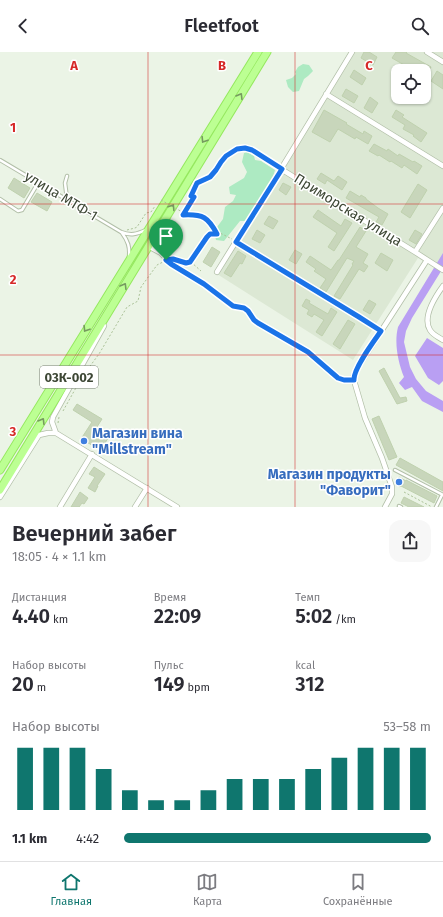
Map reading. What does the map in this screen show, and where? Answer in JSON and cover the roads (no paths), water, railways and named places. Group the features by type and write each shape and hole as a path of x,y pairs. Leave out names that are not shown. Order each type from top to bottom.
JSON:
{"main road":[{"name":"03К-002","path":"0,470 258,52"},
{"name":"03К-002","path":"0,490 267,52"}],"street":[{"path":"216,272 282,169 352,52"},
{"path":"427,52 443,62"},
{"path":"326,94 443,166"},
{"name":"Приморская улица","path":"252,150 443,270"},
{"path":"415,252 443,208"},
{"path":"236,242 381,331"},
{"path":"148,246 161,253 171,264 204,284 233,306 244,308 258,323 308,352 338,378 344,380 354,380"},
{"path":"385,507 392,494 392,487 382,458 365,418 353,377 427,260"},
{"path":"443,286 431,306 428,315 428,325 436,336 443,340"},
{"path":"56,433 52,422 53,417 107,320 110,309"},
{"path":"0,497 39,436 48,432 56,433 177,507"},
{"path":"60,507 92,454"},
{"path":"135,507 147,488"}],"lane":[{"name":"улица МТФ-1","path":"0,160 121,232"},
{"path":"67,176 65,183 67,200"},
{"path":"0,199 20,211 38,183"},
{"path":"121,232 132,234 148,229"},
{"path":"121,232 128,243 130,250 129,260"},
{"path":"396,470 443,495 436,507"}],"place":[{"name":"Магазин вина \"Millstream\"","path":"84,441"},
{"name":"Магазин продукты \"Фаворит\"","path":"399,482"}]}
